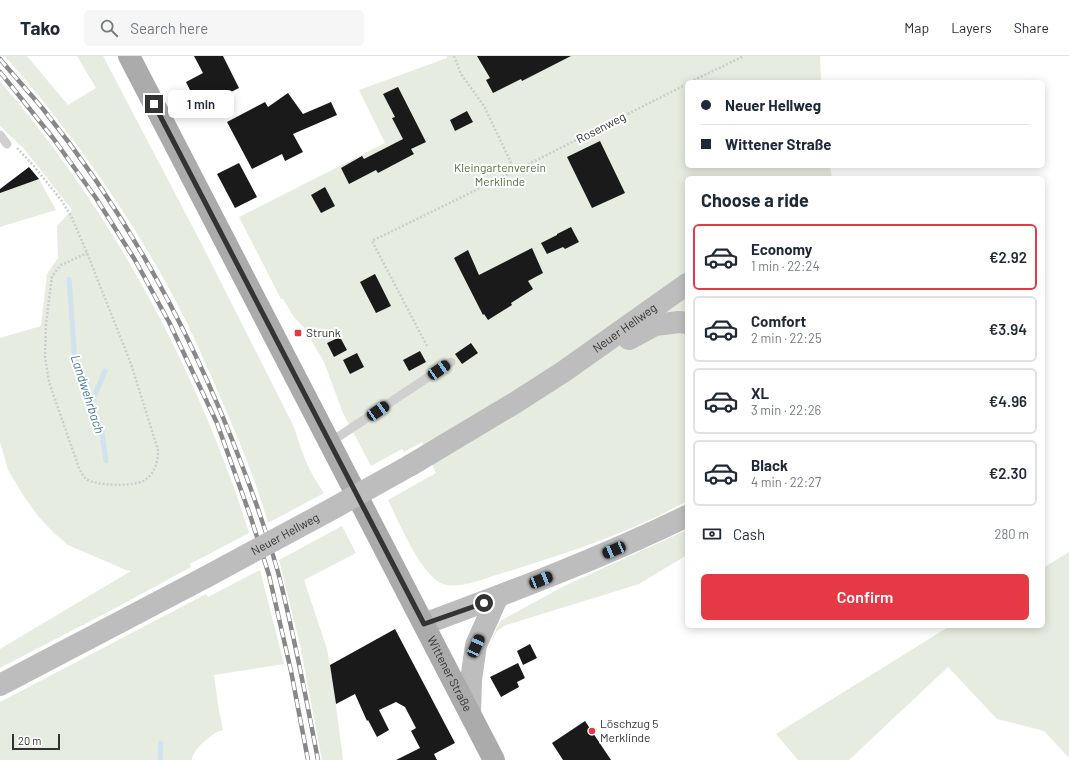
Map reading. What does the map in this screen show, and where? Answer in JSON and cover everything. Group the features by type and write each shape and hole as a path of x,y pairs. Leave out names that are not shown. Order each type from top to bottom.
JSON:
{"main road":[{"name":"Wittener Straße","path":"129,56 494,760"},
{"name":"Neuer Hellweg","path":"0,685 206,577 411,465 513,404 563,372 685,285"},
{"name":"Neuer Hellweg","path":"563,372 655,325 683,323"},
{"path":"424,624 497,598 643,538 685,517"},
{"path":"470,714 471,680 476,646 497,598"}],"lane":[{"path":"0,135 7,144"},
{"path":"330,443 451,362"}],"path":[{"path":"454,56 461,74 484,106 515,171"},
{"path":"694,80 744,56"},
{"name":"Rosenweg","path":"427,346 372,241 685,85"},
{"path":"7,144 15,146 23,153 62,201 72,218 87,253 131,364 158,450 158,461 153,472 144,481 128,484 101,484 94,483 85,478 79,468 49,382 45,357 46,324 52,276 61,266 87,253"}],"green space":[{"path":"5,56 27,56 68,105 96,88 77,56 103,56 199,239 294,427 310,469 324,493 268,523 232,424 187,323 168,287 148,252 105,184 57,118"},
{"name":"Kleingartenverein Merklinde","path":"447,56 820,56 821,80 685,80 685,168 830,168 832,176 685,176 685,502 635,527 581,548 471,583 453,586 443,584 427,571 411,547 388,500 436,473 422,442 404,452 402,449 371,466 343,413 324,362 304,328 294,317 283,299 281,299 239,217 385,143 359,90 447,58"},
{"path":"0,81 64,162 121,248 146,293 193,385 237,495 249,533 190,564 191,567 123,604 0,668 0,649 131,571 68,545 54,533 38,516 8,470 0,442 0,338 41,326 47,274 58,258 57,226 72,210 25,150 0,126"},
{"path":"39,179 56,210 0,227 0,192"},
{"path":"342,526 356,553 304,580 327,649 343,760 322,760 300,645 279,560"},
{"path":"685,531 685,556 639,584 506,625 497,631 491,643 497,627 502,620 564,586"},
{"path":"1069,552 1069,758 1044,731 997,719 948,667 849,760 798,760 776,734 947,628 1045,628 1045,567"},
{"path":"260,570 284,664 214,675 223,730 214,734 199,746 192,760 0,760 0,702 206,594 208,597"}],"building":[{"path":"194,56 223,56 239,88 199,108 186,82 203,73"},
{"path":"477,56 571,56 522,81 521,79 493,93 486,80 490,78"},
{"path":"398,87 426,142 411,149 414,154 378,173 376,170 349,184 341,168 362,156 364,159 403,139 392,118 395,117 383,94"},
{"path":"288,93 303,114 331,102 337,115 293,134 303,152 285,161 282,154 252,169 227,122 265,102 268,107"},
{"path":"467,111 473,122 455,131 450,120"},
{"path":"600,141 625,193 592,208 567,157"},
{"path":"239,163 257,197 235,208 217,174"},
{"path":"29,167 39,179 0,193 0,189"},
{"path":"325,187 335,206 321,213 311,195"},
{"path":"571,227 579,242 565,249 563,247 547,254 541,243"},
{"path":"532,248 543,273 528,281 533,289 511,303 512,305 488,320 484,314 483,315 454,258 468,250 479,275"},
{"path":"375,274 391,306 376,313 360,282"},
{"path":"340,337 347,350 334,357 327,343"},
{"path":"471,343 478,353 462,364 455,354"},
{"path":"420,351 426,362 409,371 403,360"},
{"path":"357,353 364,367 350,374 343,360"},
{"path":"395,629 455,743 434,754 437,760 396,760 420,748 411,731 416,728 405,707 396,702 379,710 389,730 377,737 368,720 367,721 355,694 336,704 330,665"},
{"path":"530,644 537,658 523,665 517,651"},
{"path":"518,663 525,678 517,682 519,687 501,697 490,677"},
{"path":"585,721 611,760 563,760 552,743"}],"waterway":[{"name":"Landwehrbach","path":"69,279 75,362 102,433 106,461"},
{"path":"91,404 105,371"},
{"name":"Landwehrbach","path":"160,760 161,743"}],"railway":[{"path":"0,59 43,109 104,192 157,281 204,373 243,468 262,520 278,572 295,642 318,760"},
{"path":"0,72 53,138 96,198 135,260 169,322 217,423 251,518 269,575 291,671 308,760"}],"place":[{"name":"Strunk","path":"298,333"},
{"name":"Löschzug 5 Merklinde","path":"592,731"}],"route":[{"path":"154,104 424,624 484,603"}]}
